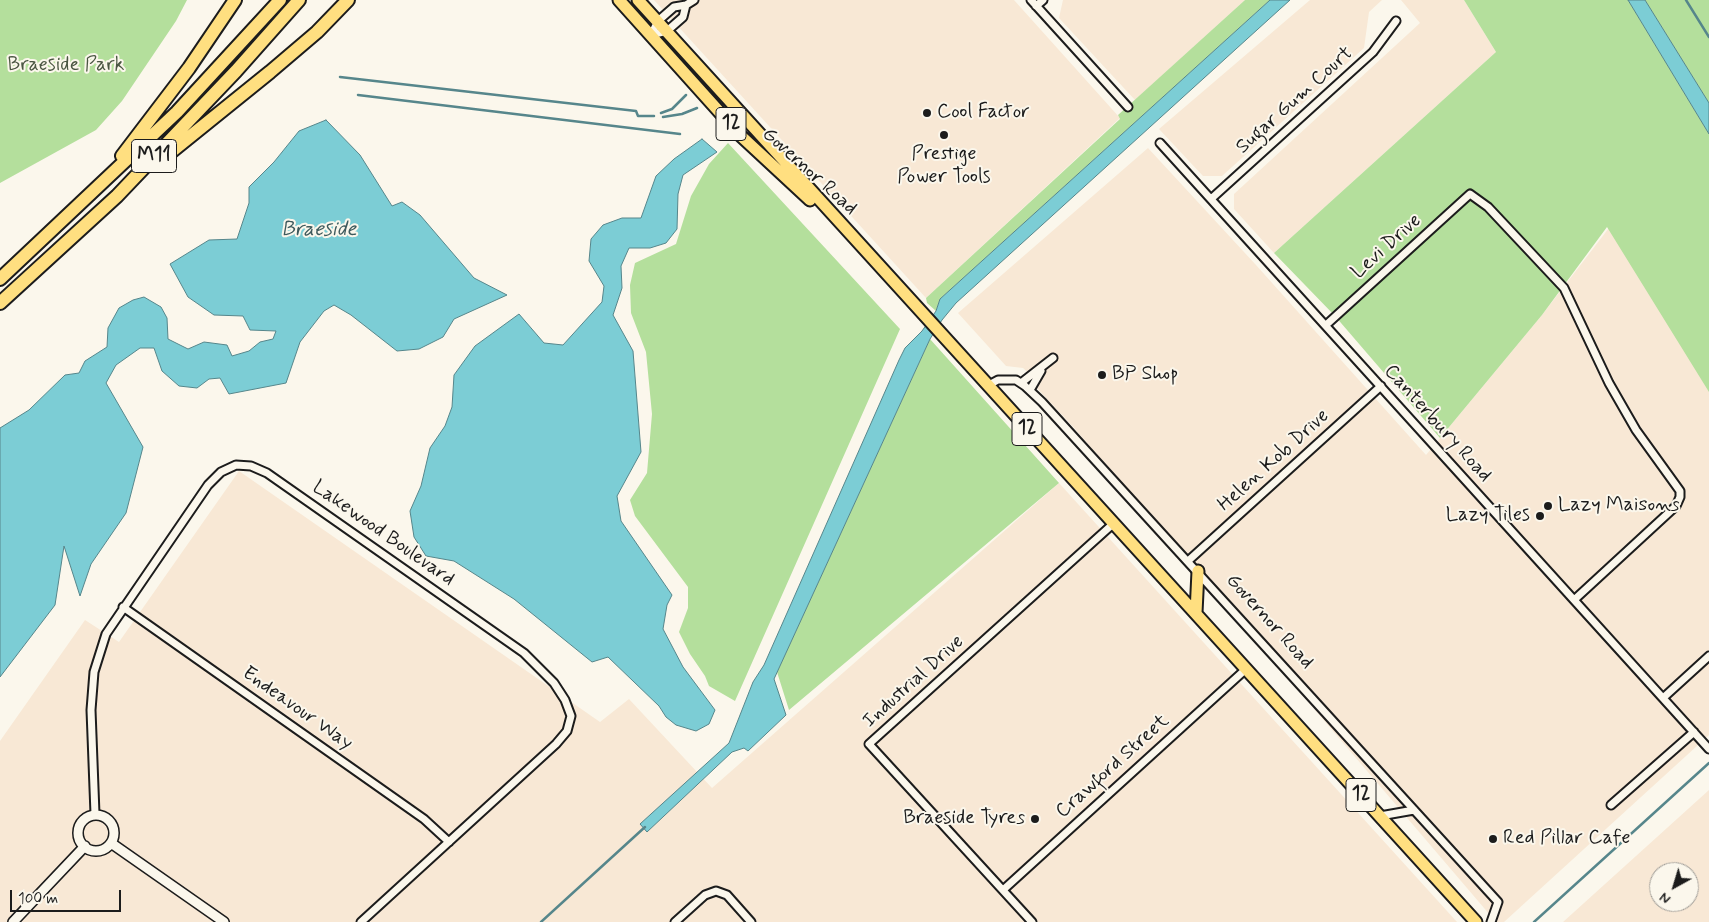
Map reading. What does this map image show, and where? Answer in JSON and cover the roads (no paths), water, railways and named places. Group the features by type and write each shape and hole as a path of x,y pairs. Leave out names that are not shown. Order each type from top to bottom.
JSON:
{"highway":[{"path":"103,182 189,68 235,0"},
{"name":"M11","path":"0,279 177,112 280,0"},
{"name":"M11","path":"0,303 116,196 236,71 299,0"},
{"path":"116,196 270,72 317,32 348,0"}],"main road":[{"name":"Governor Road","path":"619,0 741,136 853,237"},
{"name":"Governor Road","path":"638,0 1476,922"},
{"path":"1196,614 1198,571"}],"street":[{"path":"1031,0 1128,107"},
{"path":"1036,6 1043,0"},
{"path":"652,35 658,22 674,7 688,2"},
{"path":"652,35 666,31 683,17 688,2"},
{"name":"Sugar Gum Court","path":"1211,199 1373,52 1396,22"},
{"name":"Canterbury Road","path":"1160,143 1709,749"},
{"name":"Levi Drive","path":"1326,325 1470,194 1488,207 1564,288 1610,383 1636,430 1680,491 1680,498 1676,506 1574,600"},
{"path":"987,386 1007,378 1021,383 1043,368 1053,358"},
{"path":"1030,390 1043,368"},
{"name":"Governor Road","path":"1021,383 1030,390 1198,571 1498,902 1491,922"},
{"name":"Helen Kob Drive","path":"1188,561 1380,386"},
{"name":"Lakewood Boulevard","path":"95,814 92,710 94,672 106,634 208,485 221,472 236,465 251,466 267,473 524,652 554,684 566,700 571,716 567,731 361,922"},
{"name":"Industrial Drive","path":"1032,922 869,744 1114,523"},
{"name":"Endeavour Way","path":"123,607 424,819 449,842"},
{"path":"1663,698 1709,656"},
{"name":"Crawford Street","path":"1003,890 1246,669"},
{"path":"1611,805 1694,732"},
{"path":"1380,816 1414,810"},
{"path":"95,814 105,817 113,825 114,836 110,843 99,850 85,846 79,840 78,828 84,819 95,814"},
{"path":"110,843 224,922"},
{"path":"13,922 85,846"},
{"path":"675,922 705,895 716,891 727,895 751,922"}],"water":[{"path":"1270,0 1290,0 956,303 942,320 930,339 774,679 786,715 748,751 744,748 732,752 647,832 640,824 729,743 753,682 764,665 899,360 905,348 922,331 936,311 940,299"},
{"path":"1628,0 1645,0 1709,103 1709,134"},
{"name":"Braeside","path":"326,120 360,155 392,206 402,202 420,215 474,278 507,295 454,319 443,337 419,349 397,351 351,315 334,305 324,311 300,342 286,383 229,394 220,378 209,379 197,388 179,386 162,371 154,348 140,348 116,365 106,383 143,447 126,513 91,564 80,596 64,546 55,605 0,677 0,428 29,410 65,375 79,373 85,361 107,347 108,328 119,308 133,300 144,297 161,307 167,318 168,339 188,349 204,342 227,345 232,356 249,351 260,342 273,339 276,331 250,330 243,316 214,315 188,297 170,264 209,240 237,239 249,203 249,187 274,162 299,131"},
{"path":"702,139 717,152 683,175 678,194 677,229 666,243 650,248 629,248 621,266 622,288 613,315 633,351 641,452 617,496 621,521 672,595 667,605 663,629 683,667 715,710 709,724 696,731 676,725 666,717 659,706 608,657 592,662 514,599 454,561 426,556 414,537 410,511 421,486 430,448 445,426 452,407 454,375 475,346 519,314 544,343 563,345 602,302 604,286 589,261 591,239 603,225 622,218 641,218 656,176 674,159"}],"waterway":[{"path":"1686,0 1709,37"},
{"path":"340,77 636,111 638,116 654,116"},
{"path":"358,95 680,134"},
{"path":"661,113 672,109 686,95"},
{"path":"663,117 682,114 697,108"},
{"path":"1534,922 1709,763"},
{"path":"541,922 645,827"}],"place":[{"name":"Cool Factor","path":"927,113"},
{"name":"Prestige Power Tools","path":"944,135"},
{"name":"BP Shop","path":"1102,375"},
{"name":"Lazy Maisons","path":"1548,506"},
{"name":"Lazy Tiles","path":"1540,516"},
{"name":"Braeside Tyres","path":"1035,819"},
{"name":"Red Pillar Cafe","path":"1493,839"}],"park label":[{"name":"Braeside Park","path":"66,66"}]}
